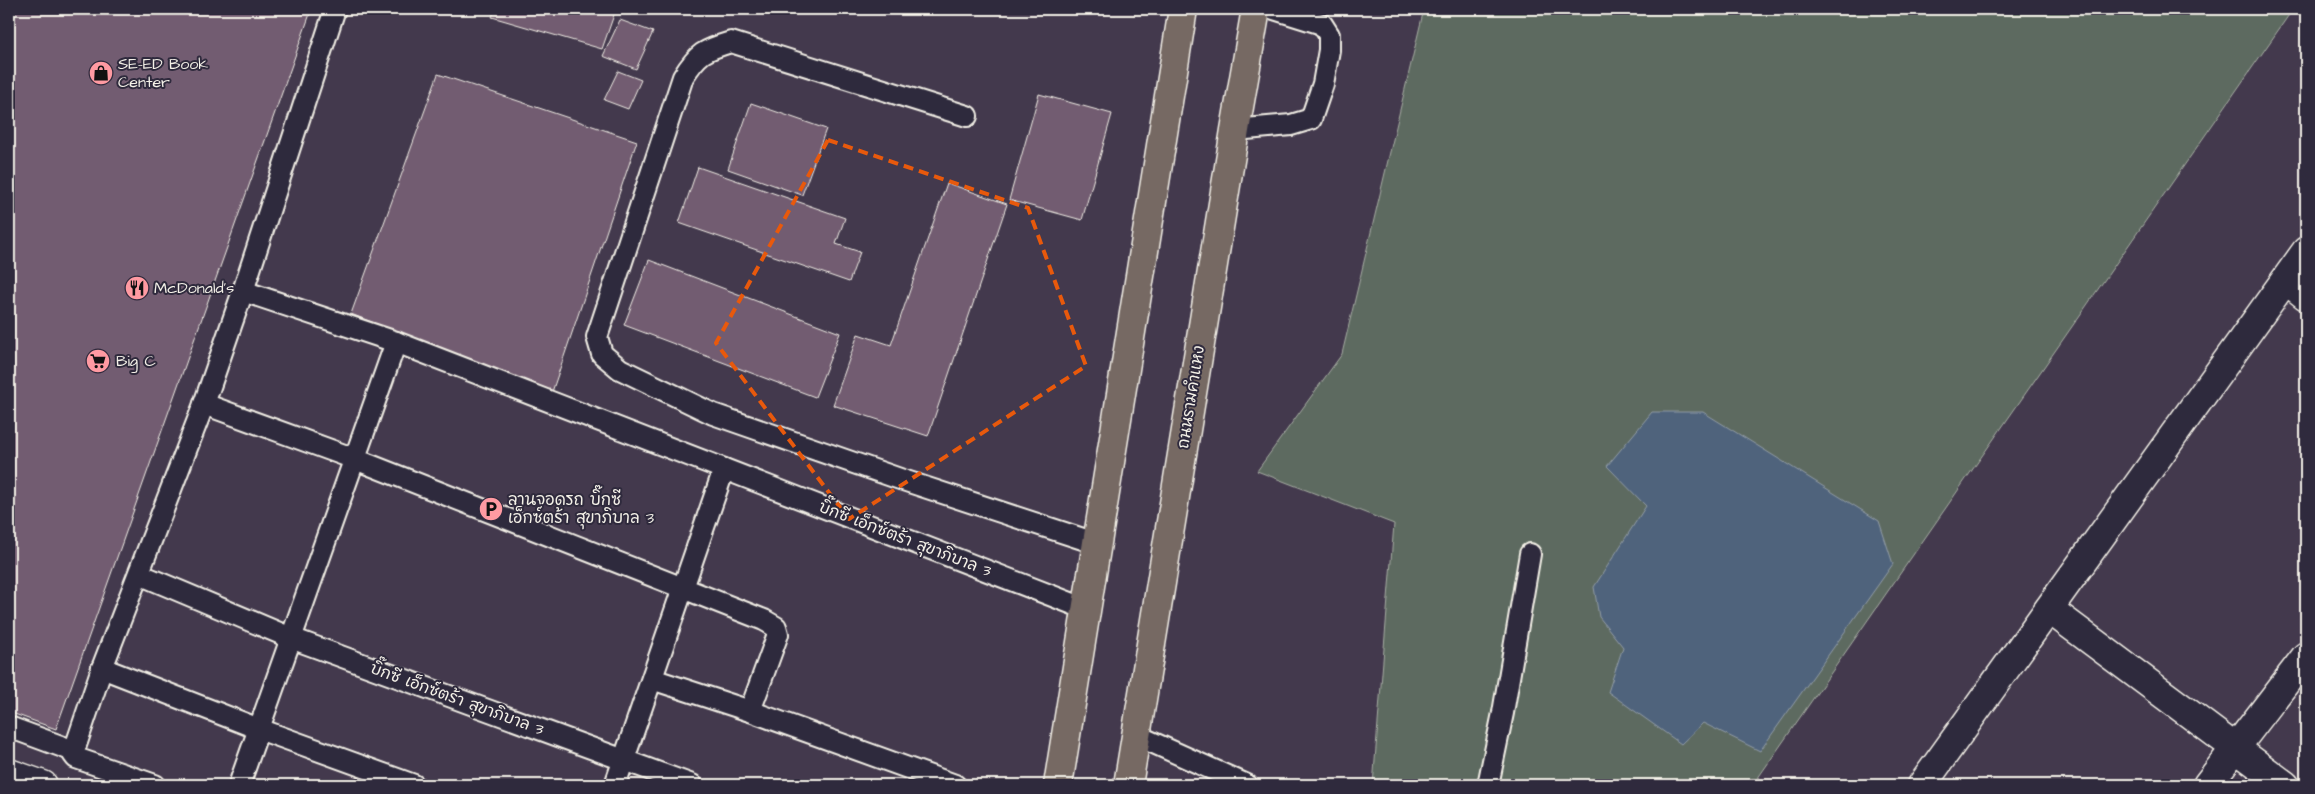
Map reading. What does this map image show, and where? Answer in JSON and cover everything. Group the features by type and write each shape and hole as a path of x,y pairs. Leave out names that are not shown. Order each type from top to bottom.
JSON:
{"main road":[{"path":"1058,785 1183,9"},
{"name":"ถนนรามคำแหง","path":"1128,785 1256,9"}],"street":[{"path":"1922,785 2049,609 2296,288 2306,251"},
{"path":"2049,609 2285,785"},
{"path":"2206,785 2306,656"},
{"path":"9,773 43,785"}],"lane":[{"path":"155,785 76,758 74,750 102,668 204,404 243,291 334,9"},
{"path":"1235,130 1291,126 1311,119 1323,84 1329,35 1322,24 1274,9"},
{"path":"967,116 731,42 707,49 696,58 683,77 597,337 602,354 620,370 713,414 900,479 1096,543"},
{"name":"บิ๊กซี เอ็กซ์ตร้า สุขาภิบาล 3","path":"243,291 396,342 1086,609"},
{"path":"238,785 396,342"},
{"path":"204,404 355,459 684,586 764,620 776,627 778,634 750,711"},
{"path":"615,785 724,469"},
{"path":"1488,785 1503,713 1530,554"},
{"name":"บิ๊กซี เอ็กซ์ตร้า สุขาภิบาล 3","path":"139,574 291,638 692,785"},
{"path":"102,668 259,729 414,785"},
{"path":"652,679 750,711 956,785"},
{"path":"9,727 74,750"},
{"path":"1136,735 1247,785"}],"highlighted area":[{"path":"828,140 1028,208 1086,366 849,519 716,343"}],"green space":[{"path":"1424,9 2293,9 1753,785 1373,785 1394,524 1257,471 1342,354"}],"water":[{"path":"1652,412 1703,412 1879,521 1893,564 1760,751 1703,723 1681,744 1608,692 1623,647 1599,617 1594,587 1646,506 1607,466"}],"building":[{"name":"Big C","path":"9,9 305,9 311,11 56,729 9,712"},
{"path":"495,9 616,9 602,49 492,17"},
{"path":"620,20 653,32 636,69 603,56"},
{"path":"618,71 641,80 628,109 604,100"},
{"path":"438,74 637,141 552,392 351,314"},
{"path":"1039,94 1112,114 1082,220 1009,200"},
{"path":"751,103 826,129 802,195 728,169"},
{"path":"698,167 845,218 836,244 860,252 849,282 679,223"},
{"path":"947,183 1007,204 928,436 833,405 858,334 891,345"},
{"path":"649,260 840,333 815,397 624,325"}],"place":[{"name":"SE-ED Book Center","path":"101,73"},
{"name":"McDonald's","path":"137,288"},
{"name":"Big C","path":"98,361"},
{"name":"ลานจอดรถ บิ๊กซี เอ็กซ์ตร้า สุขาภิบาล 3","path":"491,509"}]}
